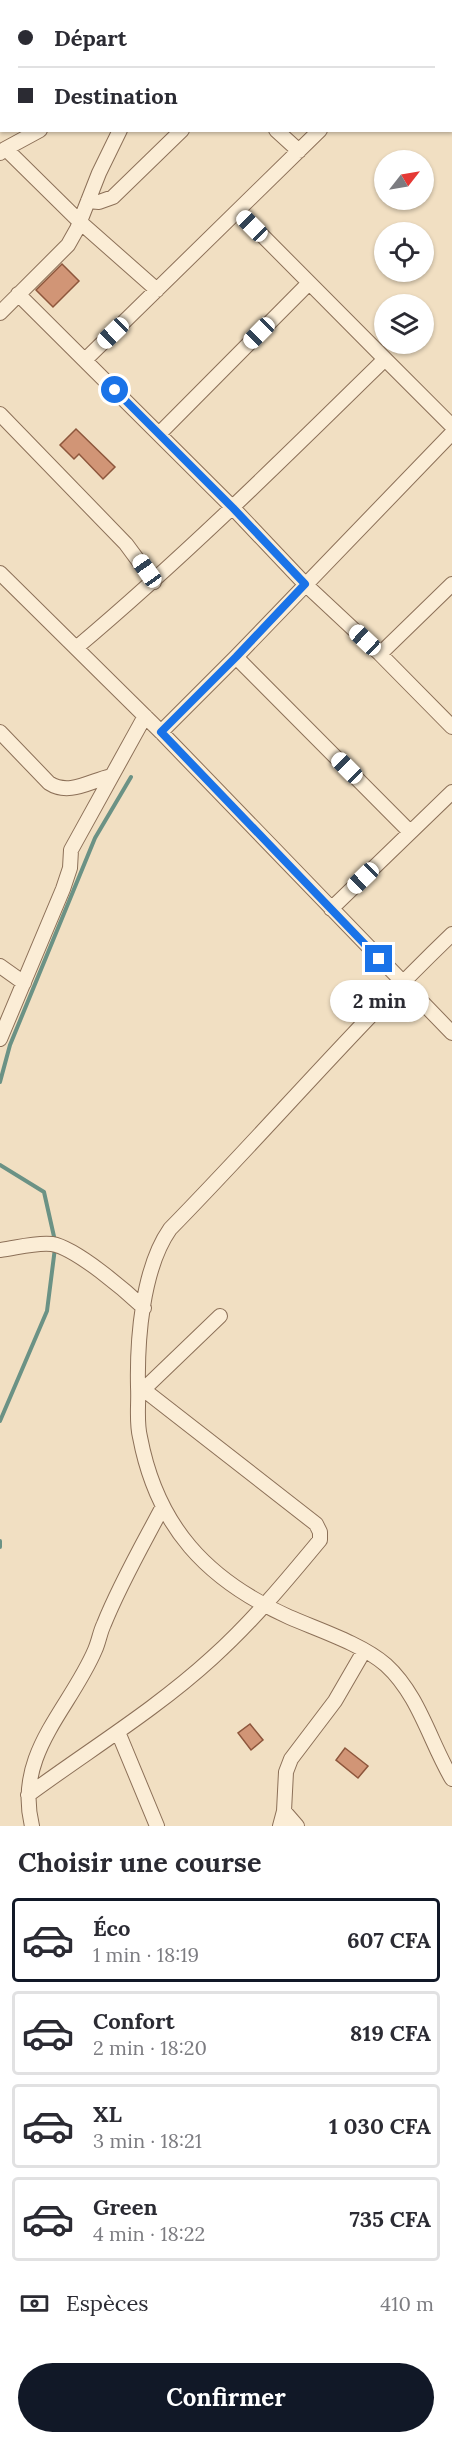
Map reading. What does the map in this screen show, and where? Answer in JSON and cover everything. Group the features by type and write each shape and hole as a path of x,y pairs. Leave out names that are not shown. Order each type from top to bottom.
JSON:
{"street":[{"path":"36,132 3,151 157,290"},
{"path":"0,313 60,255 75,233 119,132"},
{"path":"88,201 99,202 113,196 180,132"},
{"path":"278,132 299,151"},
{"path":"85,360 318,132"},
{"path":"238,211 452,426"},
{"path":"159,434 309,283"},
{"path":"18,294 233,508 305,584 380,654 452,727"},
{"path":"76,648 154,582 385,359"},
{"path":"0,414 126,544 154,582"},
{"path":"161,732 452,433"},
{"path":"0,573 161,732 452,1033"},
{"path":"380,654 452,584"},
{"path":"236,657 410,832"},
{"path":"0,1039 63,889 71,850 145,716"},
{"path":"0,732 49,783 58,789 70,789 111,776"},
{"path":"331,909 452,792"},
{"path":"452,934 401,982 265,1131 170,1229 161,1242 155,1260 138,1349 141,1388 139,1436 162,1508 193,1552 237,1589 265,1606 364,1651 384,1663 408,1690 452,1779"},
{"path":"0,966 24,983"},
{"path":"0,1250 43,1244 61,1247 111,1279 144,1308"},
{"path":"141,1388 220,1316"},
{"path":"28,1795 118,1732 211,1659 265,1606 320,1540 319,1527 141,1388"},
{"path":"32,1826 28,1795 33,1769 50,1726 90,1661 120,1587 162,1508"},
{"path":"280,1826 284,1811 286,1772 291,1759 335,1701 364,1651"},
{"path":"118,1732 157,1826"},
{"path":"284,1811 297,1826"}],"building":[{"path":"62,264 79,281 53,307 36,290"},
{"path":"76,429 115,467 103,479 79,454 74,459 60,445"},
{"path":"250,1724 263,1740 251,1750 238,1733"},
{"path":"345,1748 368,1766 358,1778 336,1760"}],"waterway":[{"path":"0,1082 10,1045 95,838 131,777"},
{"path":"0,1165 44,1192 55,1241"},
{"path":"0,1421 47,1311 55,1248"},
{"path":"0,1541 0,1547"}],"route":[{"path":"115,390 305,584 161,732 379,959"}]}
